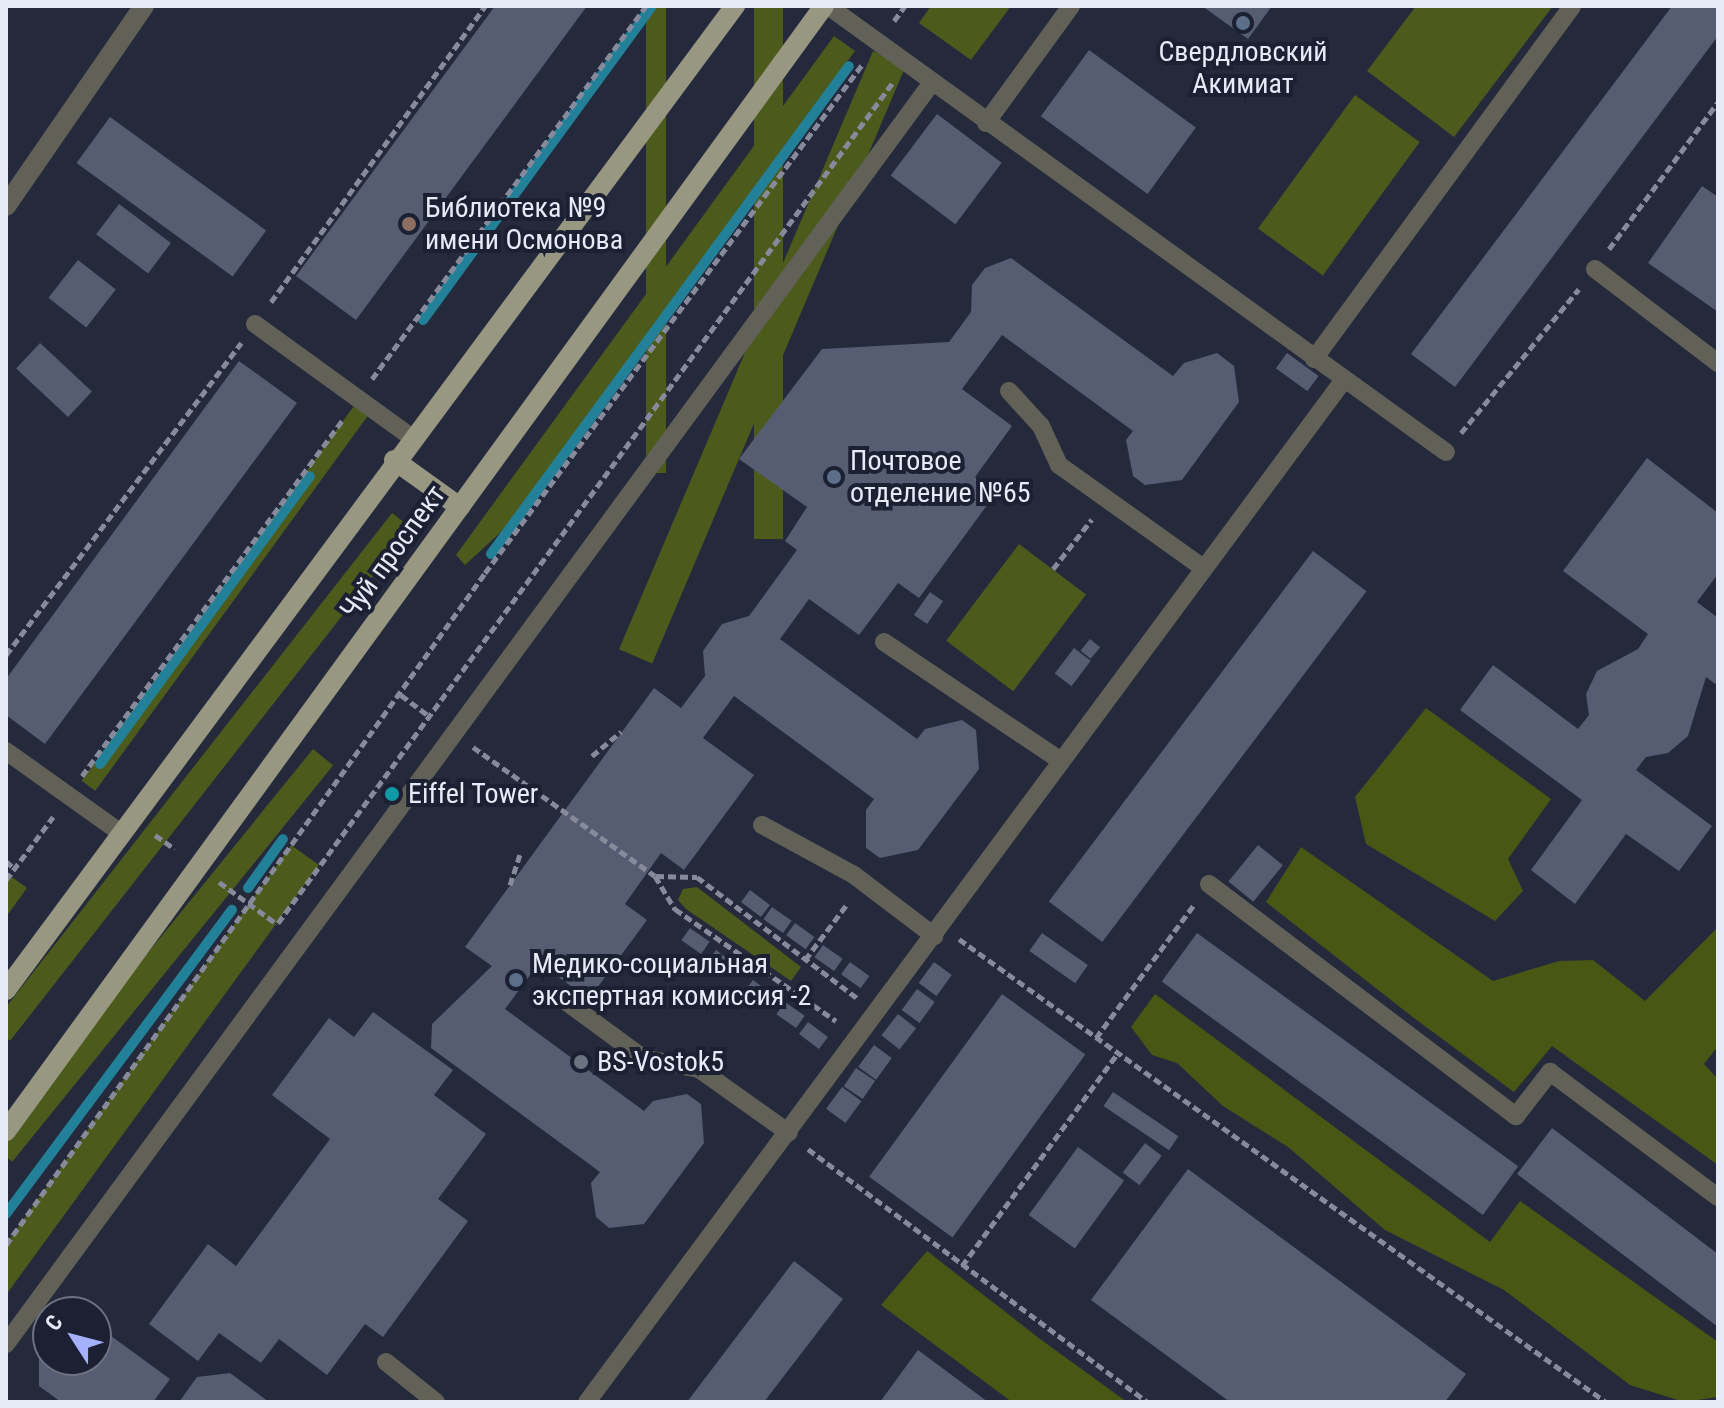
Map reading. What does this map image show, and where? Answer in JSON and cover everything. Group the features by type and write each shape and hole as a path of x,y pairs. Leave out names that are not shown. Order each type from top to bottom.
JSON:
{"main road":[{"name":"Чуй проспект","path":"6,990 410,436 735,6"},
{"name":"Чуй проспект","path":"6,1131 826,6"},
{"path":"394,460 460,507"}],"street":[{"path":"6,206 144,6"}],"lane":[{"path":"826,6 1343,381 1446,452"},
{"path":"986,123 1071,6"},
{"path":"1314,359 1572,6"},
{"path":"6,1344 931,84"},
{"path":"1595,269 1718,363"},
{"path":"255,324 410,436"},
{"path":"587,1402 859,1038 1202,567 1343,381"},
{"path":"1009,391 1041,426 1059,465 1202,567"},
{"path":"884,642 1061,761"},
{"path":"6,751 121,833"},
{"path":"762,825 864,883 937,931"},
{"path":"1209,884 1516,1116 1550,1072 1718,1197"},
{"path":"568,1003 643,1058 699,1069 789,1133"},
{"path":"386,1362 436,1402"}],"path":[{"path":"6,655 255,324 485,6"},
{"path":"6,880 646,6"},
{"path":"6,1245 401,695 905,6"},
{"path":"268,937 427,715 906,65"},
{"path":"1053,569 1107,499"},
{"path":"401,695 655,876 675,909 859,1038"},
{"path":"592,756 621,732"},
{"path":"155,835 175,849"},
{"path":"510,885 520,855"},
{"path":"6,861 15,869"},
{"path":"655,876 697,877 877,1013"},
{"path":"215,879 277,924"},
{"path":"805,960 864,883"},
{"path":"1096,1038 1209,884"},
{"path":"937,931 1118,1053 1606,1402"},
{"path":"962,1266 1118,1053"},
{"path":"789,1133 962,1266 1147,1402"}],"green space":[{"path":"646,6 666,6 666,473 646,473"},
{"path":"754,6 783,6 783,539 754,539"},
{"path":"931,6 1011,6 971,60 919,23"},
{"path":"1416,6 1553,6 1454,137 1367,71"},
{"path":"834,36 855,51 514,520 465,565 456,555"},
{"path":"873,51 906,65 652,663 619,649"},
{"path":"1355,95 1420,142 1323,276 1258,228"},
{"path":"359,399 373,409 95,791 82,781"},
{"path":"392,513 411,528 10,1041 6,1038 6,1007"},
{"path":"1019,544 1086,595 1013,691 946,641"},
{"path":"1426,708 1551,799 1508,859 1523,891 1495,921 1366,844 1355,797"},
{"path":"313,749 333,765 12,1162 6,1157 6,1128"},
{"path":"291,845 319,865 6,1295 6,1244"},
{"path":"1301,847 1493,981 1559,961 1593,960 1645,1001 1718,927 1718,1046 1704,1064 1718,1079 1718,1165 1552,1046 1514,1092 1414,1018 1266,902"},
{"path":"9,875 27,888 6,917 6,880"},
{"path":"697,887 801,967 791,981 686,909 678,900 683,889"},
{"path":"1155,994 1490,1242 1520,1201 1718,1342 1718,1397 1684,1402 1630,1385 1504,1290 1385,1230 1288,1147 1223,1106 1177,1063 1152,1055 1131,1027"},
{"path":"927,1251 1127,1402 1012,1402 881,1305"}],"building":[{"path":"495,6 587,6 356,320 296,276"},
{"name":"Свердловский Акимиат","path":"1202,6 1272,6 1248,39"},
{"path":"1672,6 1718,6 1718,36 1455,387 1411,354"},
{"path":"1089,50 1196,128 1148,194 1041,116"},
{"path":"937,114 1002,163 955,224 891,175"},
{"path":"110,117 266,230 233,277 76,163"},
{"path":"1702,186 1718,197 1718,312 1648,263"},
{"path":"119,204 171,243 148,273 96,234"},
{"path":"1011,258 1173,376 1184,363 1217,353 1234,366 1239,402 1182,480 1145,485 1133,476 1126,440 1133,431 1002,335 962,389 1012,426 975,477 996,493 919,598 898,583 859,635 809,599 780,639 917,739 925,729 962,720 976,730 979,769 918,850 880,858 866,848 866,810 874,799 734,696 703,738 754,775 684,870 661,853 625,904 647,920 589,999 539,963 505,1009 644,1111 653,1101 687,1094 701,1104 704,1143 644,1224 609,1228 596,1217 591,1183 600,1172 431,1048 432,1024 492,966 465,947 654,688 681,708 705,676 703,651 722,624 749,616 797,550 785,541 807,507 739,459 822,349 949,342 971,312 972,285 985,268"},
{"path":"78,260 116,290 86,327 48,298"},
{"path":"40,343 92,391 68,417 16,369"},
{"path":"1287,353 1319,376 1307,391 1276,368"},
{"path":"239,361 297,403 45,744 6,715 6,679"},
{"path":"1647,458 1718,513 1718,574 1697,602 1718,618 1718,686 1706,677 1688,736 1668,753 1646,757 1636,770 1712,826 1679,871 1626,834 1575,904 1531,870 1582,800 1460,710 1493,665 1578,729 1589,715 1586,694 1597,671 1638,649 1648,634 1563,571"},
{"path":"1313,551 1367,591 1102,942 1049,902"},
{"path":"930,592 943,601 927,624 914,615"},
{"path":"1090,639 1100,647 1091,659 1081,651"},
{"path":"1074,648 1091,661 1072,686 1055,674"},
{"path":"1258,845 1283,865 1253,902 1228,882"},
{"path":"750,890 770,905 761,917 741,902"},
{"path":"772,907 792,921 783,933 763,919"},
{"path":"795,923 814,937 806,949 786,935"},
{"path":"690,928 710,942 701,954 681,940"},
{"path":"1042,933 1088,965 1075,983 1029,951"},
{"path":"1197,933 1518,1166 1483,1215 1162,982"},
{"path":"823,945 843,959 834,971 814,957"},
{"path":"716,950 736,965 727,977 707,962"},
{"path":"850,962 869,976 861,988 841,974"},
{"path":"934,962 952,975 937,996 919,983"},
{"path":"753,980 773,995 764,1007 744,992"},
{"path":"917,989 935,1002 920,1023 902,1010"},
{"path":"1002,994 1085,1055 952,1237 869,1177"},
{"path":"785,1002 805,1016 796,1028 776,1014"},
{"path":"373,1012 453,1070 434,1095 486,1134 438,1199 468,1221 383,1337 365,1324 327,1375 279,1339 261,1363 219,1333 198,1361 149,1324 208,1244 236,1266 330,1139 272,1095 329,1018 354,1037"},
{"path":"898,1014 916,1028 900,1049 881,1035"},
{"path":"808,1022 828,1037 819,1049 799,1034"},
{"path":"874,1045 892,1058 876,1080 858,1067"},
{"path":"856,1068 875,1081 863,1099 844,1086"},
{"path":"842,1087 861,1101 846,1123 826,1109"},
{"path":"1113,1092 1178,1136 1169,1150 1103,1106"},
{"path":"1552,1128 1718,1254 1718,1327 1517,1174"},
{"path":"1145,1143 1162,1156 1140,1185 1123,1173"},
{"path":"1078,1147 1124,1181 1075,1248 1029,1215"},
{"path":"1188,1169 1466,1374 1445,1402 1230,1402 1091,1300"},
{"path":"794,1261 843,1299 764,1402 687,1402"},
{"path":"112,1337 170,1379 153,1402 61,1402 39,1386 39,1376 112,1376"},
{"path":"918,1350 988,1402 880,1402"},
{"path":"230,1373 269,1402 179,1402 197,1377"}],"waterway":[{"path":"423,320 652,6"},
{"path":"491,554 849,66"},
{"path":"100,764 310,476"},
{"path":"248,888 283,839"},
{"path":"6,1214 232,910"}],"place":[{"name":"Свердловский Акимиат","path":"1243,23"},
{"name":"Библиотека №9 имени Осмонова","path":"409,224"},
{"name":"Почтовое отделение №65","path":"834,477"},
{"name":"Eiffel Tower","path":"392,794"},
{"name":"Медико-социальная экспертная комиссия -2","path":"516,980"},
{"name":"BS-Vostok5","path":"581,1062"}]}
